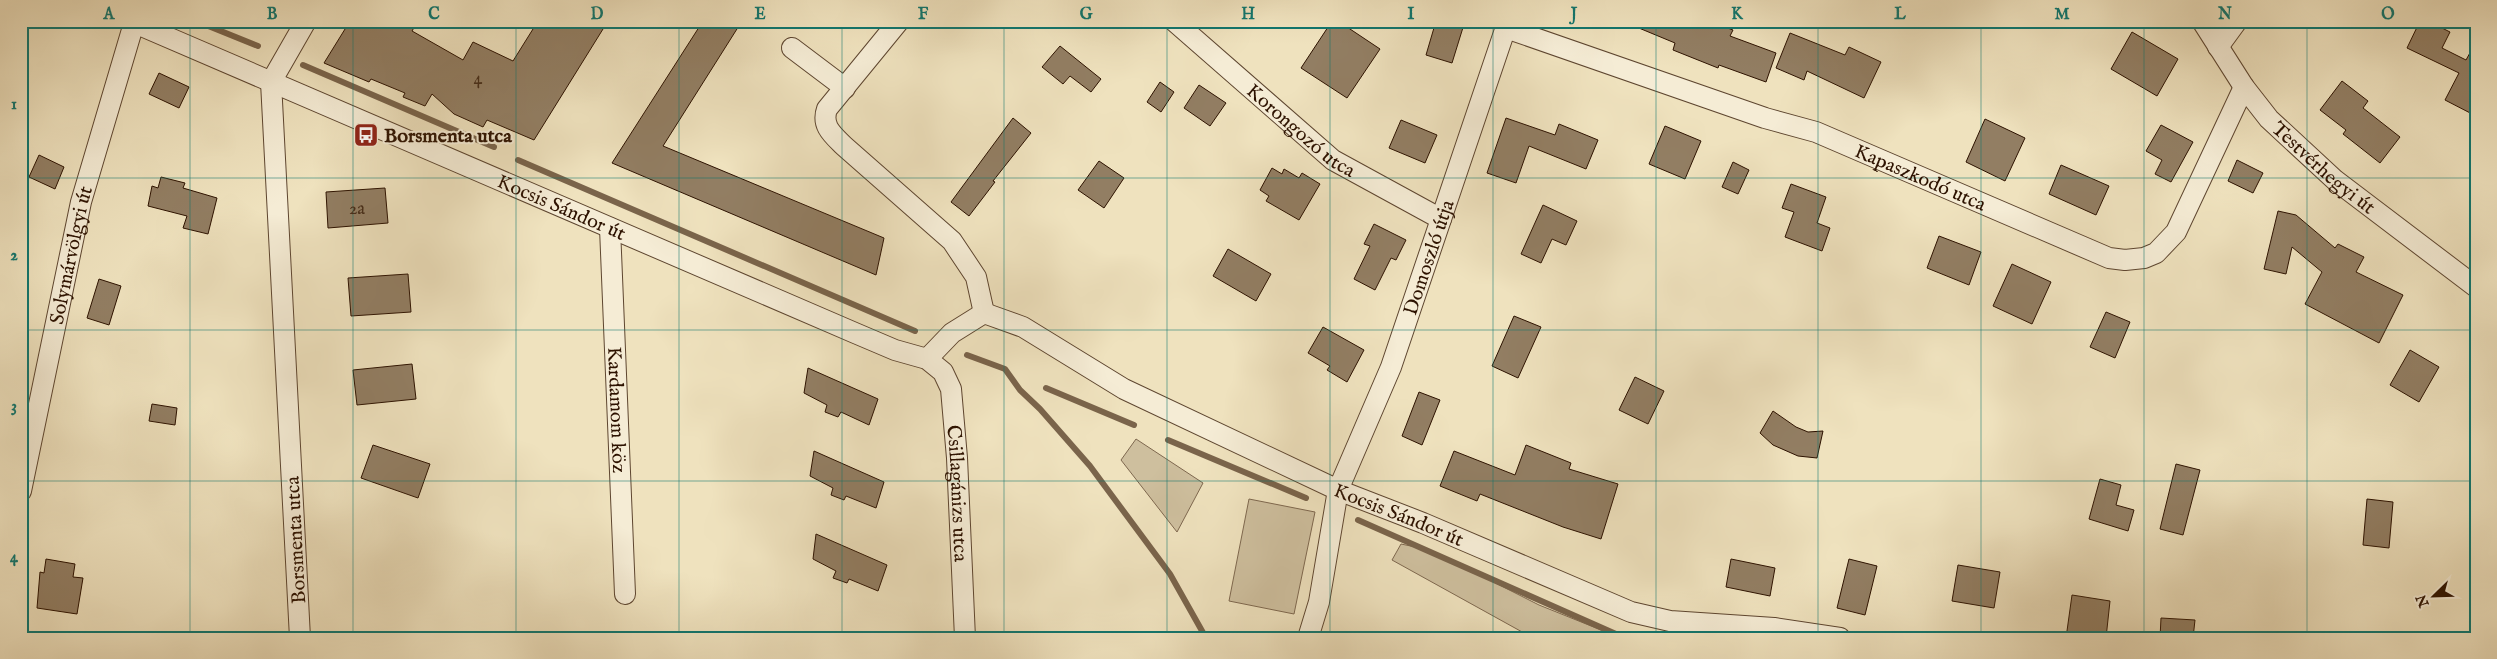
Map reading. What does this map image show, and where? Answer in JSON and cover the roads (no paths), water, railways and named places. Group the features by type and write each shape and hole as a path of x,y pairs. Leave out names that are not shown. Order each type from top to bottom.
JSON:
{"street":[{"path":"271,82 306,21"},
{"path":"899,21 827,109 824,117 829,131 844,146 952,241 976,277 984,312 952,333 927,359"},
{"name":"Korongozó utca","path":"1174,21 1333,160 1441,219"},
{"name":"Testvérhegyi út","path":"2202,21 2244,87 2269,119 2335,180 2476,287"},
{"path":"2218,46 2237,21"},
{"name":"Kocsis Sándor út","path":"132,22 895,350 927,359"},
{"name":"Solymárvölgyi út","path":"21,491 81,202 132,22"},
{"name":"Domoszló útja","path":"1308,638 1319,602 1338,490 1383,388 1507,25"},
{"name":"Kapaszkodó utca","path":"1507,25 1766,118 1816,132 2109,258 2124,260 2144,258 2156,253 2176,232 2244,87"},
{"path":"792,48 845,88"},
{"name":"Borsmenta utca","path":"271,82 300,638"},
{"name":"Kardamom köz","path":"610,228 625,594"},
{"name":"Kocsis Sándor út","path":"984,312 1023,327 1124,390 1338,490 1423,523 1631,612 1670,621 1774,628 1840,638"},
{"name":"Csillagánizs utca","path":"927,359 943,372 951,388 957,458 965,638"}],"waterway":[{"path":"196,21 258,46"},
{"path":"303,65 494,147"},
{"path":"518,160 915,331"},
{"path":"967,355 1005,369 1020,390 1040,409 1090,466 1170,574 1206,638"},
{"path":"1046,388 1134,425"},
{"path":"1168,440 1306,498"},
{"path":"1358,520 1625,638"}],"place":[{"name":"Borsmenta utca","path":"366,135"}]}
